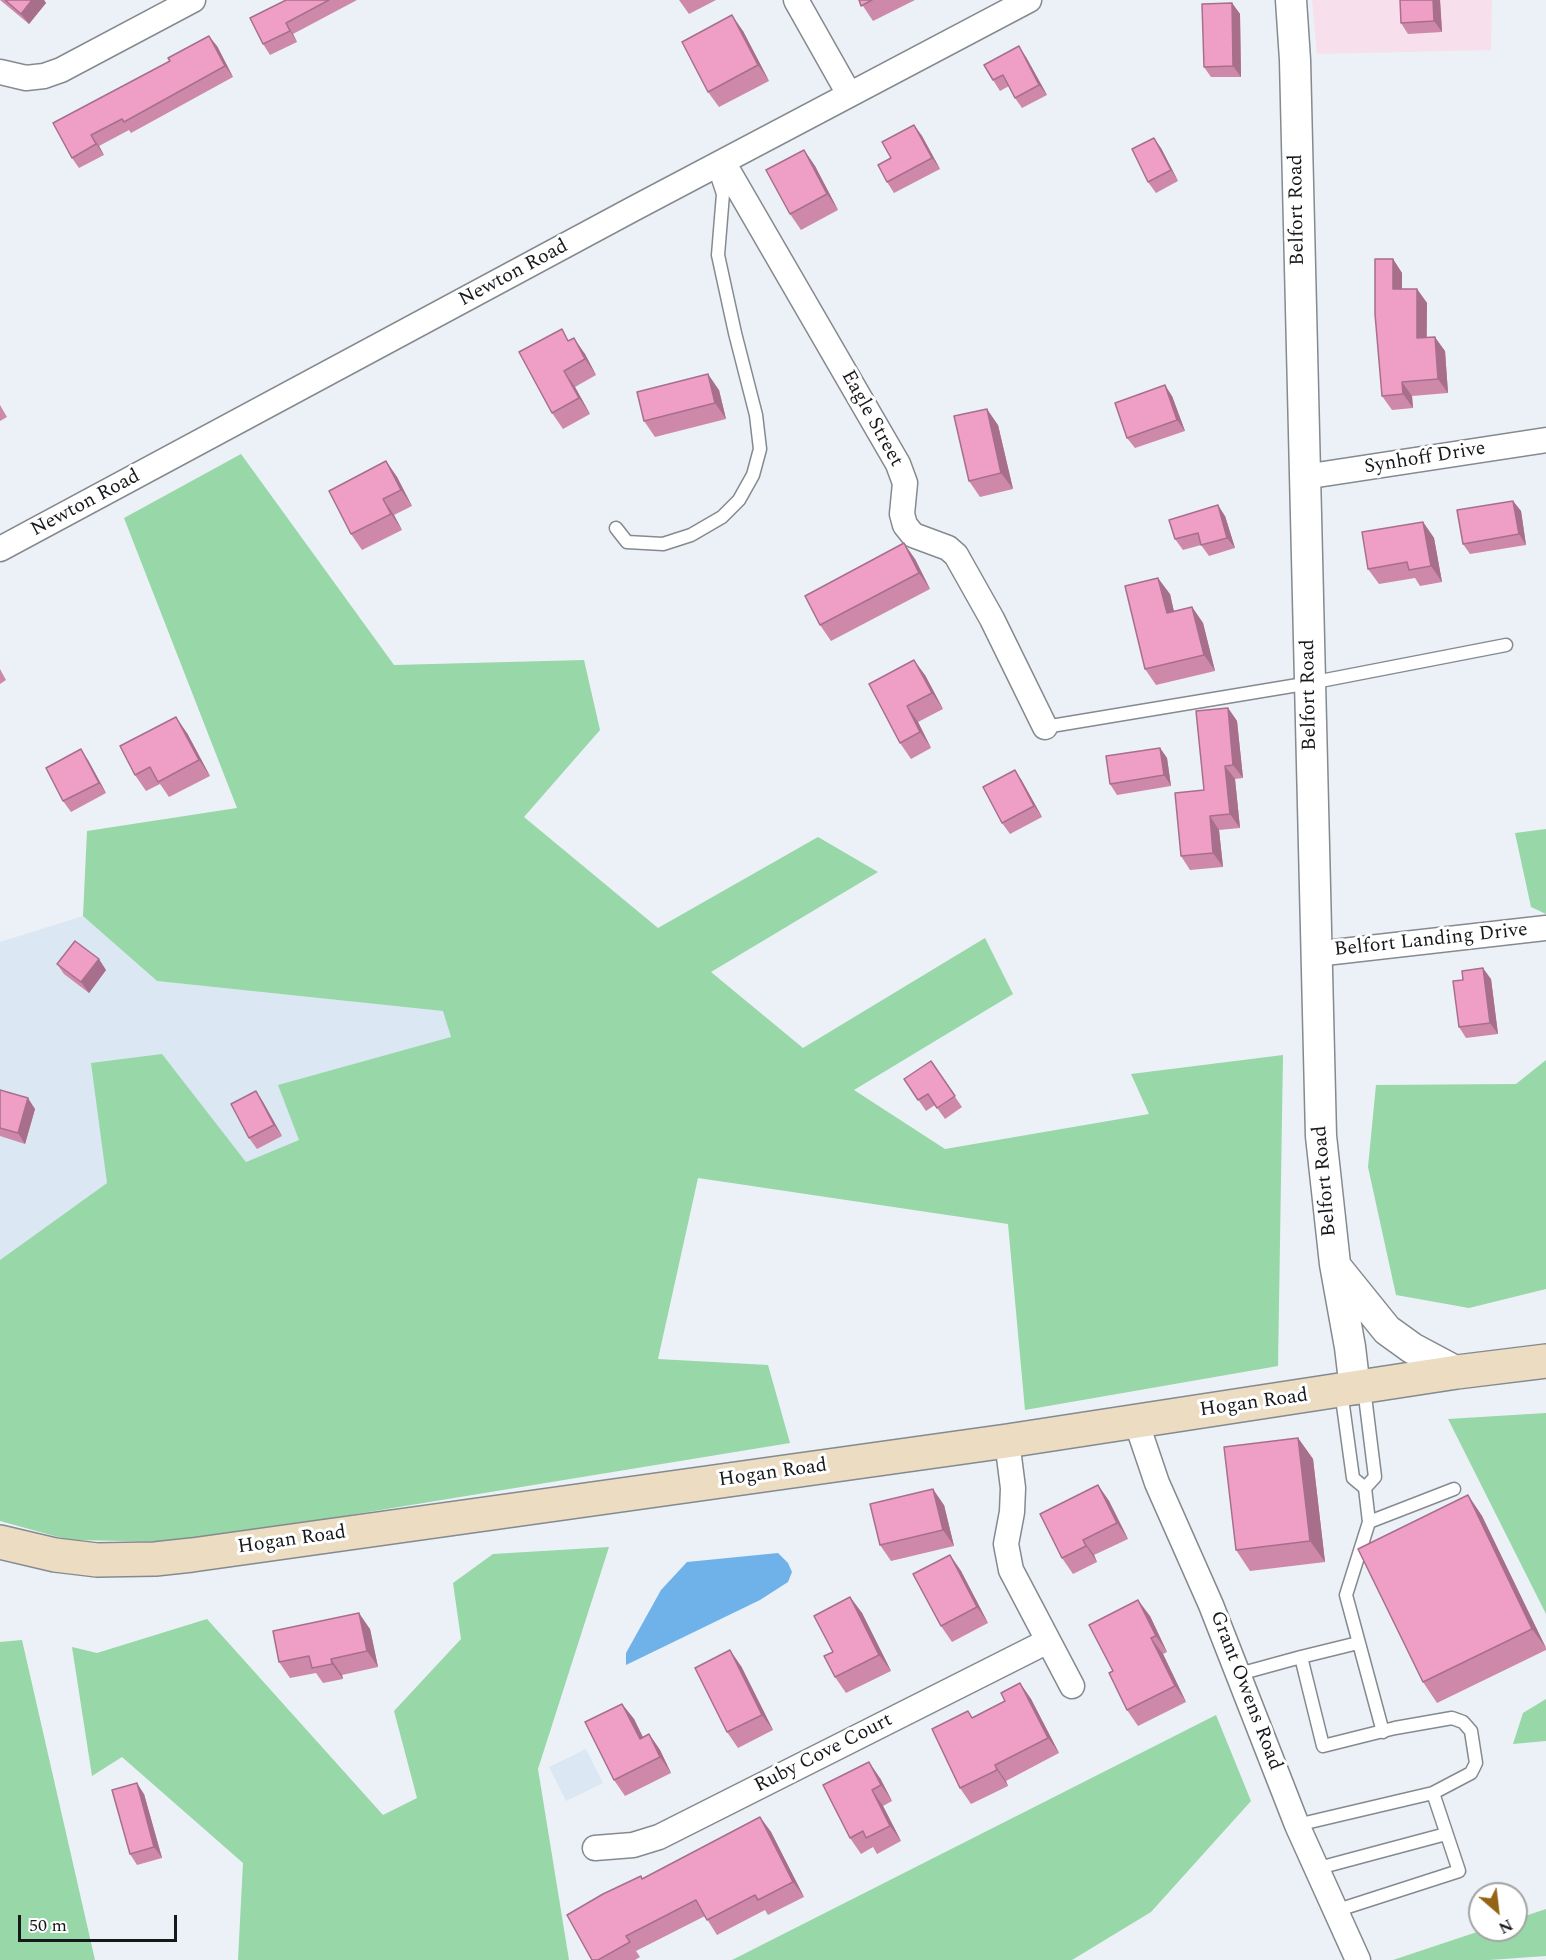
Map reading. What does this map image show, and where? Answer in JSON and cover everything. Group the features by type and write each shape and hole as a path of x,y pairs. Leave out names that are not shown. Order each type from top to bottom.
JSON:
{"main road":[{"name":"Hogan Road","path":"0,1542 55,1555 97,1560 155,1559 192,1555 1007,1441 1457,1372 1546,1361"}],"street":[{"path":"0,72 26,78 44,76 61,70 193,0"},
{"path":"796,0 849,94"},
{"name":"Newton Road","path":"0,549 1029,0"},
{"name":"Belfort Road","path":"1291,0 1295,60 1321,1136 1335,1264 1350,1347 1354,1389"},
{"name":"Eagle Street","path":"718,164 898,464 905,483 902,514 905,525 913,535 948,548 956,555 992,619 1045,727"},
{"name":"Synhoff Drive","path":"1304,477 1546,440"},
{"name":"Belfort Landing Drive","path":"1316,954 1546,928"},
{"path":"1335,1264 1387,1330 1412,1348 1457,1372"},
{"name":"Grant Owens Road","path":"1137,1421 1157,1483 1212,1605 1315,1869 1358,1960"},
{"path":"1007,1441 1013,1488 1012,1512 1006,1544 1011,1570 1072,1686"},
{"name":"Ruby Cove Court","path":"595,1848 633,1845 659,1837 1048,1641"}],"lane":[{"path":"616,528 627,542 663,544 691,536 722,517 739,500 753,475 760,449 756,415 718,255 722,232 723,194 718,164"},
{"path":"1045,727 1310,683 1506,645"},
{"path":"1354,1389 1353,1478 1365,1488 1369,1522 1346,1595 1383,1732"},
{"path":"1354,1389 1375,1477 1365,1488"},
{"path":"1369,1522 1454,1489"},
{"path":"1239,1674 1358,1643"},
{"path":"1297,1825 1433,1793 1471,1773 1476,1763 1471,1731 1462,1722 1452,1718 1323,1746 1301,1657"},
{"path":"1335,1911 1459,1871 1433,1793"},
{"path":"1315,1869 1446,1834"}],"shaded area":[{"path":"1312,0 1492,0 1491,50 1317,54"},
{"path":"83,916 157,981 444,1011 451,1038 279,1085 299,1140 246,1162 162,1055 107,1183 0,1260 0,942"},
{"path":"586,1749 603,1783 566,1801 549,1767"}],"green space":[{"path":"241,454 394,665 584,660 600,730 524,817 658,928 818,837 878,872 711,972 803,1048 985,938 1013,994 854,1090 945,1149 1149,1114 1131,1074 1283,1055 1278,1366 1025,1410 1008,1224 698,1178 658,1359 768,1365 790,1443 185,1542 69,1540 0,1521 0,1260 107,1183 91,1063 162,1054 246,1162 299,1140 278,1085 451,1037 443,1011 157,981 83,916 87,831 237,808 124,518"},
{"path":"1546,829 1546,914 1531,907 1515,833"},
{"path":"1546,1060 1546,1289 1469,1308 1396,1295 1368,1167 1376,1085 1516,1084"},
{"path":"1546,1413 1546,1614 1448,1419"},
{"path":"609,1547 538,1769 569,1960 238,1960 243,1863 122,1757 92,1776 72,1647 97,1653 207,1619 383,1815 417,1798 394,1711 461,1639 453,1583 493,1554"},
{"path":"22,1640 95,1960 0,1960 0,1642"},
{"path":"1546,1699 1546,1741 1513,1744 1523,1713"},
{"path":"1216,1715 1251,1801 1151,1912 1072,1960 732,1960"},
{"path":"1546,1909 1546,1956 1489,1960 1393,1960 1468,1935 1468,1942 1528,1942 1528,1915"}],"water":[{"path":"778,1553 788,1563 792,1572 788,1582 760,1600 626,1665 626,1653 661,1590 687,1562"}],"building":[{"path":"5,0 32,0 21,14"},
{"path":"286,0 329,0 286,23 290,31 263,44 250,18"},
{"path":"859,0 872,0 861,6"},
{"path":"1400,0 1433,0 1434,21 1401,23"},
{"path":"1232,3 1233,66 1204,67 1202,4"},
{"path":"732,15 758,65 708,92 682,42"},
{"path":"209,36 225,66 124,122 122,119 91,135 96,144 72,158 53,123 170,61 168,58"},
{"path":"1019,46 1039,85 1015,98 1003,75 993,80 984,65"},
{"path":"914,125 932,158 887,182 878,165 891,158 882,142"},
{"path":"1154,138 1171,170 1148,182 1132,149"},
{"path":"804,150 827,194 790,214 766,170"},
{"path":"1375,259 1393,259 1393,289 1417,289 1417,338 1435,337 1438,379 1402,382 1403,394 1382,396 1375,314"},
{"path":"562,329 568,341 574,338 585,359 564,371 579,398 552,413 519,352"},
{"path":"708,374 715,403 644,421 637,392"},
{"path":"1165,385 1177,420 1127,438 1115,403"},
{"path":"987,409 1001,473 969,481 954,416"},
{"path":"386,461 401,490 383,499 391,514 351,534 329,491"},
{"path":"1513,501 1519,534 1463,544 1457,510"},
{"path":"1218,505 1227,538 1201,545 1198,533 1175,539 1169,520"},
{"path":"1423,522 1431,566 1409,570 1407,562 1368,569 1362,532"},
{"path":"904,543 919,573 820,625 805,596"},
{"path":"1158,578 1167,613 1192,607 1204,655 1145,669 1125,586"},
{"path":"914,660 932,693 907,706 920,732 900,743 869,684"},
{"path":"1228,708 1233,765 1225,766 1230,814 1210,816 1213,853 1181,856 1175,793 1204,790 1196,711"},
{"path":"176,717 199,760 158,782 150,767 135,775 120,746"},
{"path":"1160,748 1164,775 1110,784 1106,756"},
{"path":"81,749 99,783 63,801 46,768"},
{"path":"1015,770 1034,806 1002,823 983,787"},
{"path":"75,941 99,959 81,982 57,964"},
{"path":"1483,968 1490,1023 1459,1027 1453,981 1463,980 1462,971"},
{"path":"931,1061 955,1096 937,1108 928,1094 918,1100 904,1079"},
{"path":"0,1090 28,1098 18,1133 0,1128"},
{"path":"256,1091 274,1125 249,1138 231,1104"},
{"path":"1298,1438 1310,1541 1236,1550 1224,1447"},
{"path":"1098,1485 1117,1523 1083,1540 1086,1546 1062,1558 1040,1514"},
{"path":"933,1489 943,1530 880,1545 870,1504"},
{"path":"1468,1495 1532,1629 1423,1682 1358,1549"},
{"path":"950,1555 977,1607 941,1626 913,1574"},
{"path":"850,1597 879,1655 835,1677 824,1656 833,1652 814,1616"},
{"path":"1138,1600 1156,1636 1151,1638 1175,1686 1127,1710 1109,1673 1113,1671 1089,1625"},
{"path":"359,1613 367,1651 331,1659 332,1664 312,1668 309,1656 279,1662 273,1631"},
{"path":"730,1650 762,1715 727,1732 695,1668"},
{"path":"1020,1683 1048,1738 995,1765 997,1770 960,1788 932,1729 968,1711 972,1718 1005,1701 1001,1693"},
{"path":"622,1704 640,1739 649,1734 660,1757 614,1780 585,1722"},
{"path":"869,1762 881,1785 872,1790 890,1826 866,1838 863,1831 850,1838 823,1785"},
{"path":"137,1783 154,1847 130,1854 112,1790"},
{"path":"760,1817 793,1882 758,1900 755,1895 707,1920 696,1900 626,1936 630,1942 598,1960 592,1960 567,1915 603,1894 641,1876 642,1879"}]}
